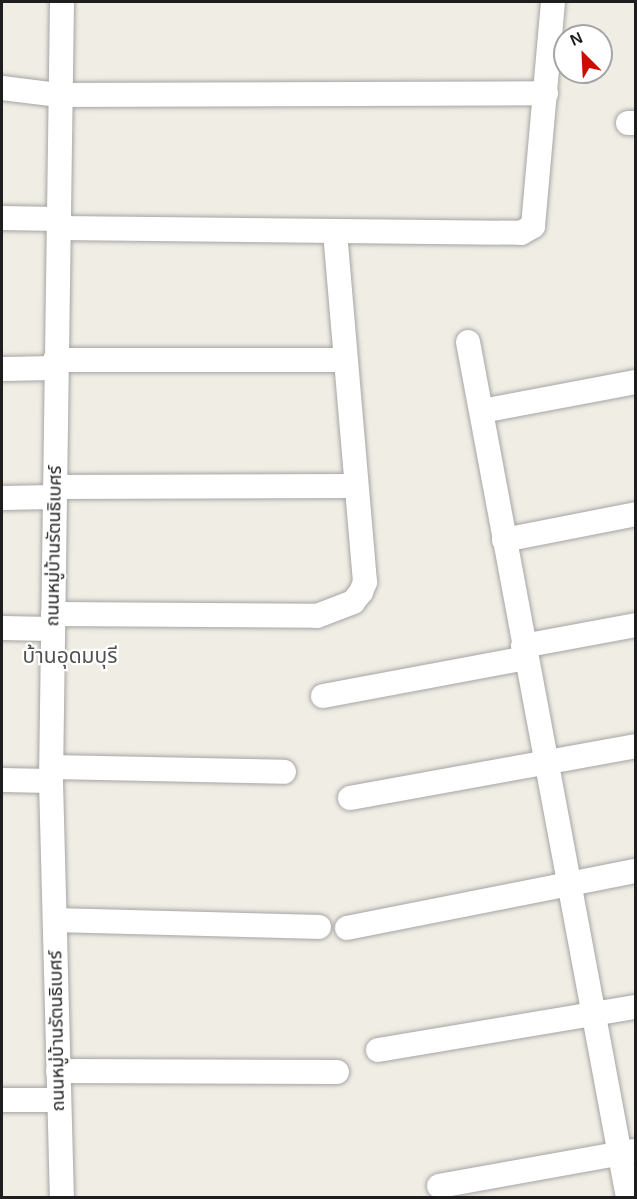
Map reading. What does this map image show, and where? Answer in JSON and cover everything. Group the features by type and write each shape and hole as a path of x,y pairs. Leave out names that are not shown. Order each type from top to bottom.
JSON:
{"street":[{"name":"ถนนหมู่บ้านรัตนธิเบศร์","path":"62,2 58,95 59,224 52,622 57,1100 62,1197"},
{"path":"2,218 59,224 335,235 520,233 533,226 553,2"},
{"path":"2,88 58,95 546,93"},
{"path":"2,628 52,622 317,616 353,602 365,582 352,486 335,235"},
{"path":"468,342 568,886 627,1152 628,1197"},
{"path":"2,369 55,364 343,360"},
{"path":"482,411 636,382"},
{"path":"2,498 55,492 352,486"},
{"path":"504,540 636,514"},
{"path":"323,696 636,625"},
{"path":"350,798 636,746"},
{"path":"2,780 52,774 284,772"},
{"path":"347,928 636,871"},
{"path":"56,920 319,927"},
{"path":"378,1050 636,1007"},
{"path":"58,1071 337,1072"},
{"path":"2,1100 57,1100"},
{"path":"439,1186 627,1152"}],"district":[{"name":"บ้านอุดมบุรี","path":"70,656"}]}
